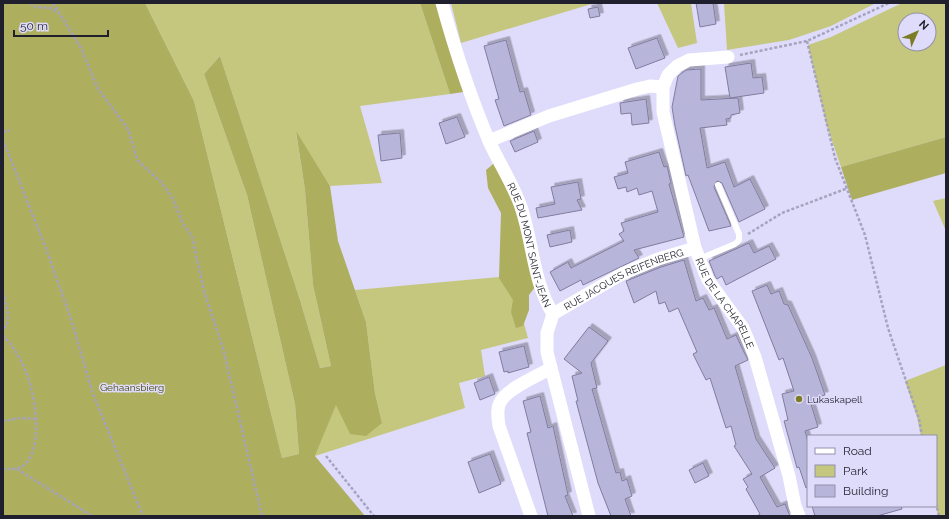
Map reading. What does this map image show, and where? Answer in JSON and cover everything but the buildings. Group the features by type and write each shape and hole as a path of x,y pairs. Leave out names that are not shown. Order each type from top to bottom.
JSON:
{"street":[{"name":"RUE DU MONT SAINT-JEAN","path":"442,3 454,45 489,141 520,205 530,240 538,283 544,300 553,314 547,333 547,352 589,516"},
{"path":"489,141 549,116 637,89 650,86 663,87 668,75 677,66 689,60 728,57"},
{"name":"RUE DE LA CHAPELLE","path":"663,87 663,112 697,254 708,280 743,328 755,357 799,516"},
{"name":"RUE JACQUES REIFENBERG","path":"553,314 622,274 658,258 697,254"},
{"path":"531,516 498,426 497,412 500,401 511,391 551,368"}],"lane":[{"path":"697,254 735,244 739,240 739,234 718,185"}],"path":[{"path":"30,3 36,7 50,8 60,14"},
{"path":"53,3 80,48 98,89 128,129 138,161 162,183 172,197 183,224 192,236 204,291 223,348 262,516"},
{"path":"728,57 785,47 807,41 889,3"},
{"path":"807,41 835,158 848,188 865,235 888,328 918,419 922,435"},
{"path":"3,132 10,130"},
{"path":"3,140 50,259 71,319 93,394 143,516"},
{"path":"739,240 782,213 848,188"},
{"path":"3,292 8,317 6,327 3,330"},
{"path":"3,335 11,344 23,364 32,392 37,419 35,444 26,464 17,469 3,469"},
{"path":"3,421 20,418 37,419"},
{"path":"326,456 374,516"},
{"path":"17,469 92,516"}],"green space":[{"name":"Gehaansbierg","path":"3,3 145,3 194,101 282,458 299,454 295,404 247,195 204,74 220,56 300,300 320,368 331,366 313,285 305,190 296,131 330,186 338,241 366,322 375,393 382,423 366,436 350,434 336,405 315,456 365,516 3,516"},
{"path":"145,3 420,3 450,94 360,106 382,183 330,186 296,132 305,190 313,285 331,366 320,368 300,300 220,56 204,74 247,195 295,404 299,454 282,458 194,101"},
{"path":"420,3 446,3 470,91 450,94"},
{"path":"451,3 595,3 461,43"},
{"path":"657,3 691,3 697,43 678,48"},
{"path":"724,3 876,3 831,26 789,40 727,50"},
{"path":"902,3 946,3 946,137 841,167 826,123 808,45 831,37"},
{"path":"946,137 946,173 852,200 841,167"},
{"path":"498,160 530,240 538,283 529,295 529,310 523,326 516,328 511,312 513,300 499,278 501,213 488,188 486,170"},
{"path":"946,198 946,231 933,201"},
{"path":"511,276 528,338 481,350 485,376 459,383 465,408 315,456 336,404 382,423 375,393 366,322 355,290"},
{"path":"946,365 946,516 938,516 936,507 937,435 921,435 917,417 905,381"}],"place":[{"name":"Lukaskapell","path":"799,399"}]}
